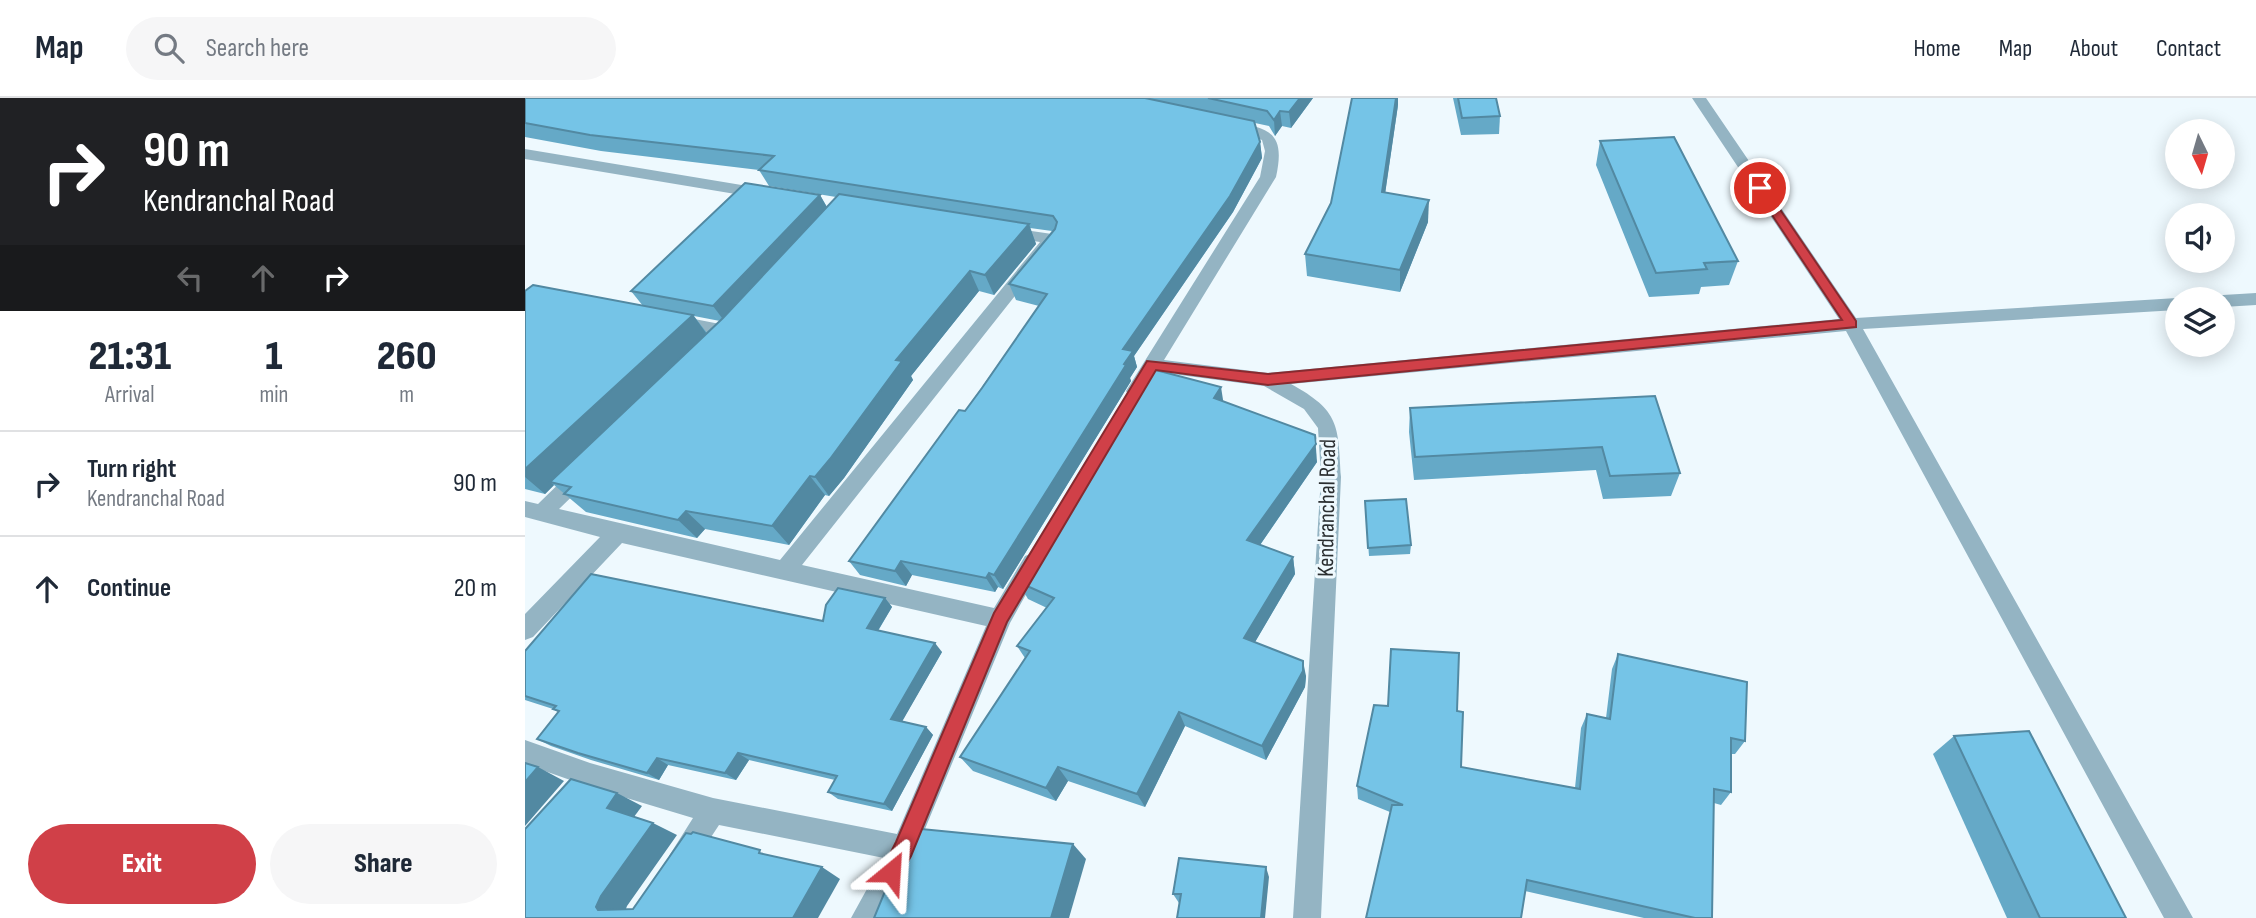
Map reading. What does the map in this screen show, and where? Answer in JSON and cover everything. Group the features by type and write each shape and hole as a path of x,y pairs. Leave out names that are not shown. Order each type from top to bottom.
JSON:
{"street":[{"path":"1699,98 1851,324 2179,918"},
{"path":"1124,411 1268,177 1275,155 1271,142 1263,132 1214,120"},
{"path":"525,155 778,196"},
{"path":"784,572 1052,239 982,228"},
{"path":"2235,300 2256,299"},
{"path":"1268,380 1851,324 2165,305"},
{"path":"662,319 734,327 710,351"},
{"name":"Kendranchal Road","path":"1152,365 1268,380 1311,404 1328,427 1331,477 1307,918"},
{"path":"533,511 601,456"},
{"path":"533,511 618,534 1000,619"},
{"path":"525,630 618,534"},
{"path":"865,918 904,849 1000,619 1048,538"},
{"path":"525,752 582,784 904,849"},
{"path":"669,875 713,811"}],"building":[{"path":"525,98 1145,98 1254,121 1260,142 1230,196 1123,349 1133,351 1124,364 1126,365 994,575 989,573 986,578 901,561 895,571 849,561 959,410 965,411 1047,294 1009,284 1055,229 1057,222 1053,216 759,170 774,156 590,135 525,123"},
{"path":"1208,98 1300,98 1289,112 1280,111 1274,120 1267,111"},
{"path":"1352,98 1396,98 1382,192 1429,200 1400,270 1305,254 1331,203"},
{"path":"1458,98 1496,98 1500,116 1462,118"},
{"path":"1674,137 1738,261 1704,263 1707,269 1656,273 1600,141"},
{"path":"745,183 820,195 713,306 631,291"},
{"path":"839,194 1029,224 985,275 970,271 896,360 902,361 830,459 815,477 810,476 772,526 686,511 678,520 564,494 571,487 550,482 723,318"},
{"path":"533,285 693,315 525,469 525,291"},
{"path":"1148,368 1221,387 1214,398 1315,435 1316,444 1247,540 1293,557 1244,638 1303,661 1303,671 1262,746 1179,712 1137,794 1058,767 1046,788 960,757 1030,651 1017,646 1054,598 1018,582"},
{"path":"1655,396 1680,473 1610,476 1602,447 1415,457 1410,408"},
{"path":"1406,499 1411,545 1368,548 1365,501"},
{"path":"591,574 823,621 826,605 838,588 885,598 867,628 935,643 891,719 926,727 884,804 828,792 837,776 738,753 725,773 657,758 647,773 537,739 559,711 553,709 556,706 525,696 525,651"},
{"path":"1391,649 1459,653 1457,711 1463,712 1461,767 1580,789 1587,714 1610,719 1618,654 1747,682 1745,741 1731,738 1731,792 1714,789 1712,918 1695,918 1527,880 1521,918 1366,918 1392,805 1403,805 1357,786 1374,705 1388,706"},
{"path":"2029,731 2126,918 2040,918 1954,736"},
{"path":"525,763 538,767 525,782"},
{"path":"571,779 617,793 607,808 653,823 601,896 596,907 598,910 633,909 686,833 693,832 760,850 759,853 822,867 793,918 525,918 525,829"},
{"path":"911,828 1073,844 1051,918 874,918"},
{"path":"1179,858 1266,867 1261,918 1177,918 1181,894 1173,894"}],"route":[{"path":"891,872 904,849 1000,619 1152,365 1268,380 1851,324 1760,188"}]}
